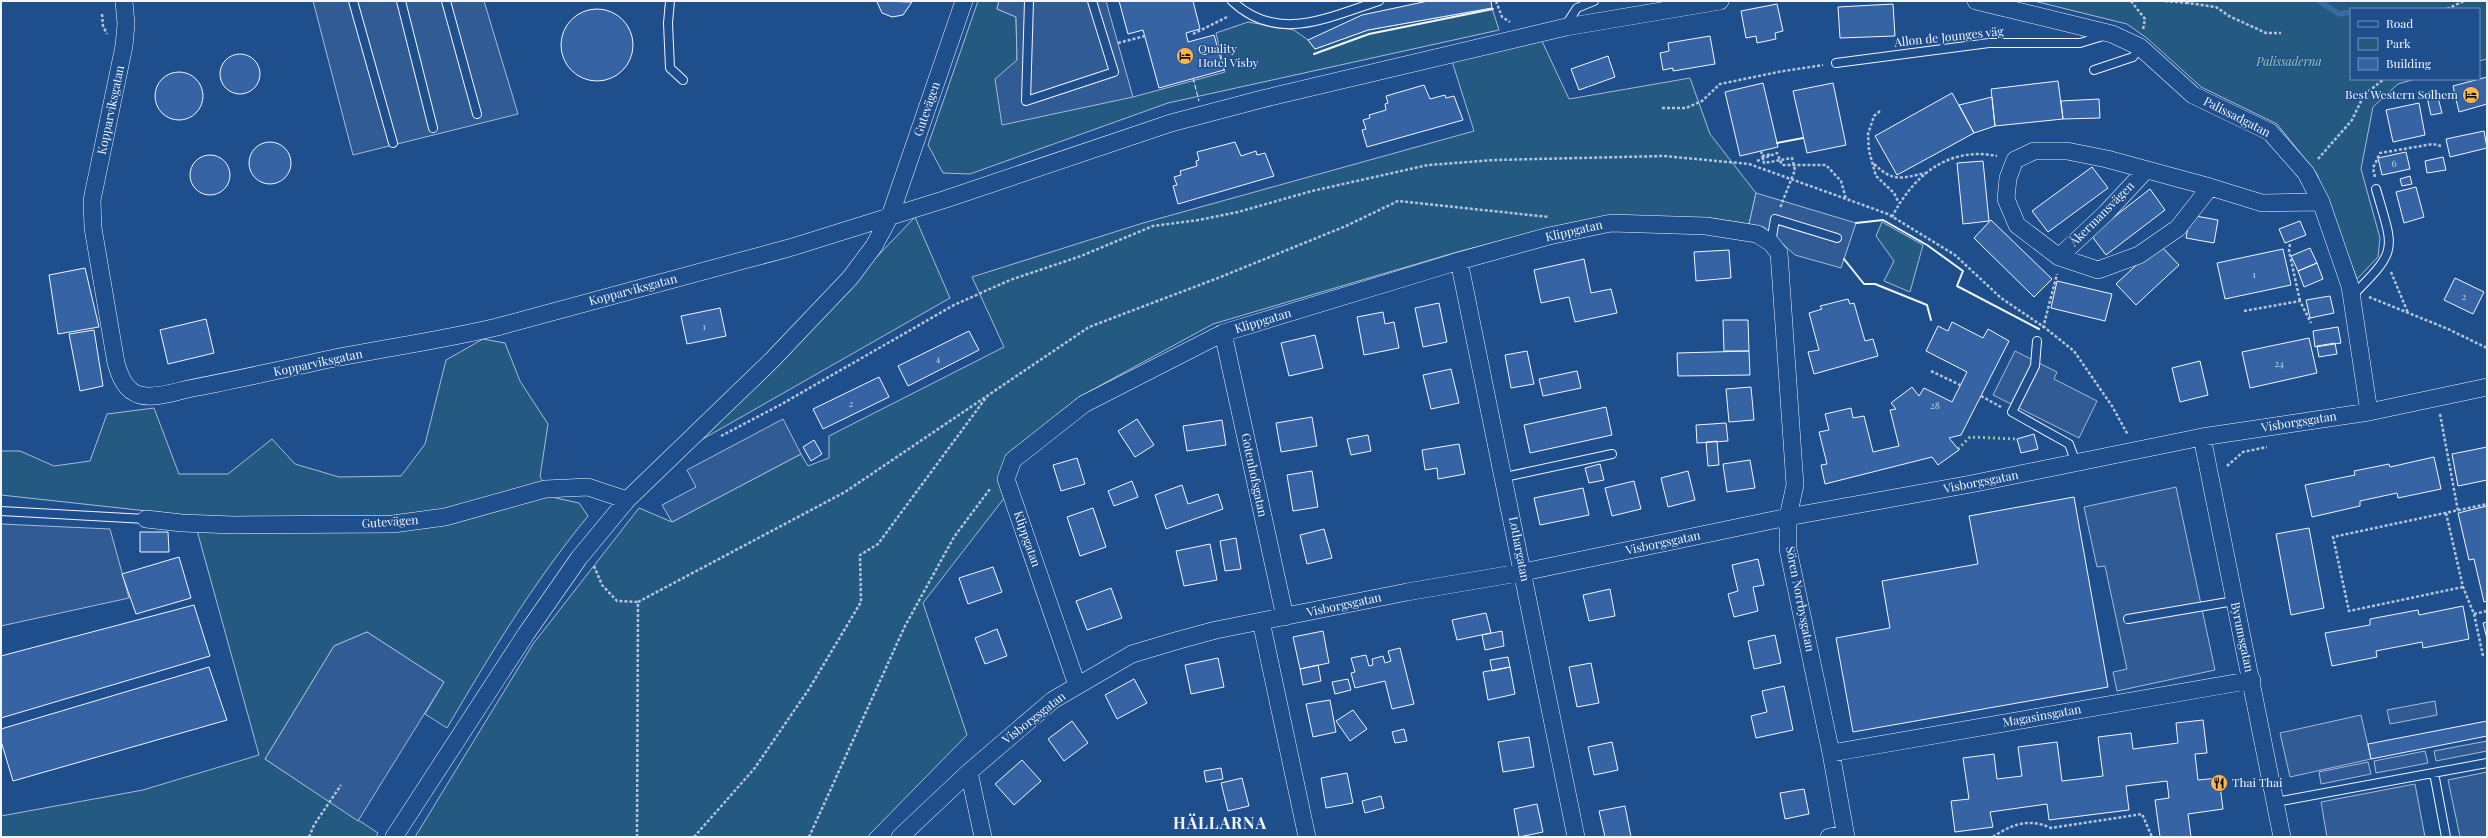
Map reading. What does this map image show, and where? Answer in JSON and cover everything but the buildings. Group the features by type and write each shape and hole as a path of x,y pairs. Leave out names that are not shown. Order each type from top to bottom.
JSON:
{"street":[{"name":"Kopparviksgatan","path":"124,1 126,24 124,46 92,200 93,228 116,363 120,376 127,387 140,396 174,392 490,329 789,248 1171,123 1262,99 1566,27"},
{"name":"Gutevägen","path":"146,519 182,523 233,525 393,524 445,517 545,489 588,487 627,500 772,360 850,278 874,246 890,216 964,1"},
{"path":"1566,27 1720,1"},
{"name":"Palissadgatan","path":"1976,1 2112,34 2140,47 2193,95 2270,132 2306,173 2320,202 2356,292 2369,412"},
{"name":"Åkermansvägen","path":"2210,186 2178,228 2139,255 2098,270 2058,257 2017,225 2006,199 2008,178 2015,160 2034,151 2067,151 2210,186 2262,203 2320,202"},
{"name":"Åkermansvägen","path":"2058,257 2106,213 2146,170"},
{"name":"Klippgatan","path":"1076,685 1006,479 1012,460 1084,404 1223,333 1459,261 1549,236 1611,223 1706,226 1757,234 1771,243"},
{"name":"Sören Norrbysgatan","path":"1771,243 1779,253 1795,485 1788,517 1788,549 1831,753 1840,836"},
{"name":"Lothargatan","path":"1459,261 1505,477 1576,837"},
{"name":"Gotenhofsgatan","path":"1223,333 1285,617"},
{"name":"Visborgsgatan","path":"900,837 1024,723 1076,685 1132,654 1216,630 1408,592 1524,572 1788,517 2076,463 2202,437 2369,412 2487,387"},
{"name":"Byrumsgatan","path":"2202,437 2234,601 2252,680 2276,802 2280,837"},
{"path":"394,837 535,621 579,558 627,500"},
{"path":"1261,621 1307,837"},
{"name":"Magasinsgatan","path":"1831,753 2252,680"},
{"path":"969,772 982,837"}],"lane":[{"path":"353,1 393,143"},
{"path":"401,1 434,128"},
{"path":"446,1 477,114"},
{"path":"670,1 668,23 670,68 683,80"},
{"path":"1029,1 1026,101 1114,72 1092,1"},
{"path":"1232,1 1247,15 1270,22 1296,25 1317,22 1379,1"},
{"path":"1566,27 1578,8 1594,1"},
{"name":"Allon de Jounges väg","path":"1836,63 1989,42 2080,43 2112,34"},
{"path":"2094,70 2133,57 2140,47"},
{"path":"2356,292 2389,254 2390,236 2376,189"},
{"path":"1771,243 1775,219 1837,238"},
{"path":"2037,341 2034,366 2012,412 2069,444 2076,463"},
{"path":"1505,477 1612,454"},
{"path":"1,511 146,519"},
{"path":"2128,619 2234,601"},
{"path":"2276,802 2487,763"},
{"path":"2434,773 2446,837"}],"path":[{"path":"2131,1 2145,19 2140,47"},
{"path":"2165,1 2188,2 2216,7 2229,16 2266,33 2281,32"},
{"path":"2449,8 2464,1"},
{"path":"1193,34 1216,21 1242,11"},
{"path":"102,14 103,26"},
{"path":"1106,47 1145,36"},
{"path":"1662,108 1686,108 1702,101 1720,84 1778,72 1836,63"},
{"path":"2306,173 2352,120 2364,95 2383,80"},
{"path":"1880,111 1874,116 1868,134 1869,151 1874,164 1876,176 1894,193 1899,203"},
{"path":"2376,189 2373,168 2380,153 2433,144 2441,146"},
{"path":"1761,151 1764,163 1792,158 1795,170 1784,202"},
{"path":"1762,156 1778,153"},
{"path":"1757,161 1778,153"},
{"path":"1778,153 1782,164 1826,165 1841,181 1846,199"},
{"path":"1892,217 1899,203 1926,173 1946,159 1965,155 1985,154 2015,160"},
{"path":"1874,164 1886,175 1894,179 1926,173"},
{"path":"594,565 602,585 617,601 638,602 845,492 1088,327 1225,276 1346,226 1398,201 1550,217"},
{"path":"2290,244 2289,251 2300,301 2311,323"},
{"path":"2386,258 2409,314"},
{"path":"2044,326 2056,277"},
{"path":"2356,292 2448,329 2487,348"},
{"path":"2244,311 2300,301"},
{"path":"1931,371 1960,385"},
{"path":"694,837 754,769 809,689 861,602 860,555 878,544 990,393"},
{"path":"1981,396 2012,412"},
{"path":"2437,398 2458,511"},
{"path":"809,837 905,626 954,537 994,484"},
{"path":"2463,587 2349,611 2333,537 2487,504"},
{"path":"2446,513 2463,587 2474,614 2483,656"},
{"path":"637,837 638,602"},
{"path":"2474,614 2487,611"},
{"path":"309,837 314,825 341,785"},
{"path":"1993,837 2010,826 2039,823 2051,828 2142,814 2152,837"}],"green space":[{"path":"978,1 999,1 997,9 1016,17 1017,60 1133,97 1225,72 1216,33 1248,22 1294,30 1308,40 1315,49 1368,30 1492,8 1499,30 1168,103 970,174 943,173 928,145"},
{"name":"Palissaderna","path":"2034,1 2487,1 2487,59 2480,61 2480,8 2350,8 2350,80 2412,80 2398,84 2373,107 2361,169 2380,238 2378,257 2357,279 2317,174 2277,124 2201,87 2148,39 2127,24"},
{"path":"1541,39 1569,99 1690,78 1710,134 1756,193 1749,224 1710,218 1608,216 1549,228 1457,252 1213,324 1079,397 1006,455 998,478 1005,497 923,603 967,735 867,837 415,837 533,644 639,508 672,522 801,454 808,466 829,458 829,436 1004,347 972,277 1143,223 1474,131 1451,58"},
{"path":"915,217 950,298 701,440"},
{"path":"1882,222 1923,245 1910,292 1884,281 1894,261 1876,236"},
{"path":"483,339 505,343 520,381 548,424 540,477 556,498 579,503 588,516 549,567 513,619 447,728 425,714 444,682 367,632 334,646 265,759 378,833 376,837 1,837 1,816 143,790 259,755 193,516 1,495 1,451 20,451 54,466 90,461 107,414 154,408 179,474 228,474 272,439 295,464 339,477 401,476 425,444 446,360"}],"shaded area":[{"path":"313,1 484,1 518,114 353,155"},
{"path":"999,1 1106,1 1133,97 1002,125 995,79 1017,60 1016,17 997,9"},
{"path":"1756,193 1856,223 1841,268 1795,255 1764,227 1749,224"},
{"path":"2015,351 2057,372 2054,379 2097,401 2079,438 1993,395"},
{"path":"783,419 801,454 672,522 662,505 696,487 687,470"},
{"path":"2176,487 2215,670 2117,691 2113,672 2127,669 2105,566 2097,567 2084,507"},
{"path":"1,524 110,529 129,598 1,626"},
{"path":"367,632 444,682 358,821 265,759 334,646"},
{"path":"2435,701 2437,715 2390,724 2387,710"},
{"path":"2361,715 2371,759 2290,777 2280,733"},
{"path":"2487,741 2487,751 2436,761 2434,751"},
{"path":"2425,751 2428,763 2376,773 2374,761"},
{"path":"2368,762 2371,774 2321,784 2319,772"},
{"path":"2487,772 2487,837 2460,837 2448,780"},
{"path":"2415,784 2425,837 2327,837 2321,802"}],"waterway":[{"path":"2319,1 2339,14 2350,12"}],"hedge":[{"path":"1958,449 1970,437 2017,439"}],"fence":[{"path":"1193,78 1199,101"}],"wall":[{"path":"1314,54 1369,34 1493,9"},
{"path":"1777,143 1803,138"},
{"path":"1856,223 1883,220 1927,245 1963,271 1957,286 2039,329"},
{"path":"1844,259 1864,284 1875,284 1927,305 1931,320"}],"place":[{"name":"Quality Hotel Visby","path":"1185,56"},
{"name":"Best Western Solhem","path":"2471,95"},
{"name":"Thai Thai","path":"2219,783"}],"district":[{"name":"HÄLLARNA","path":"1220,823"}]}
